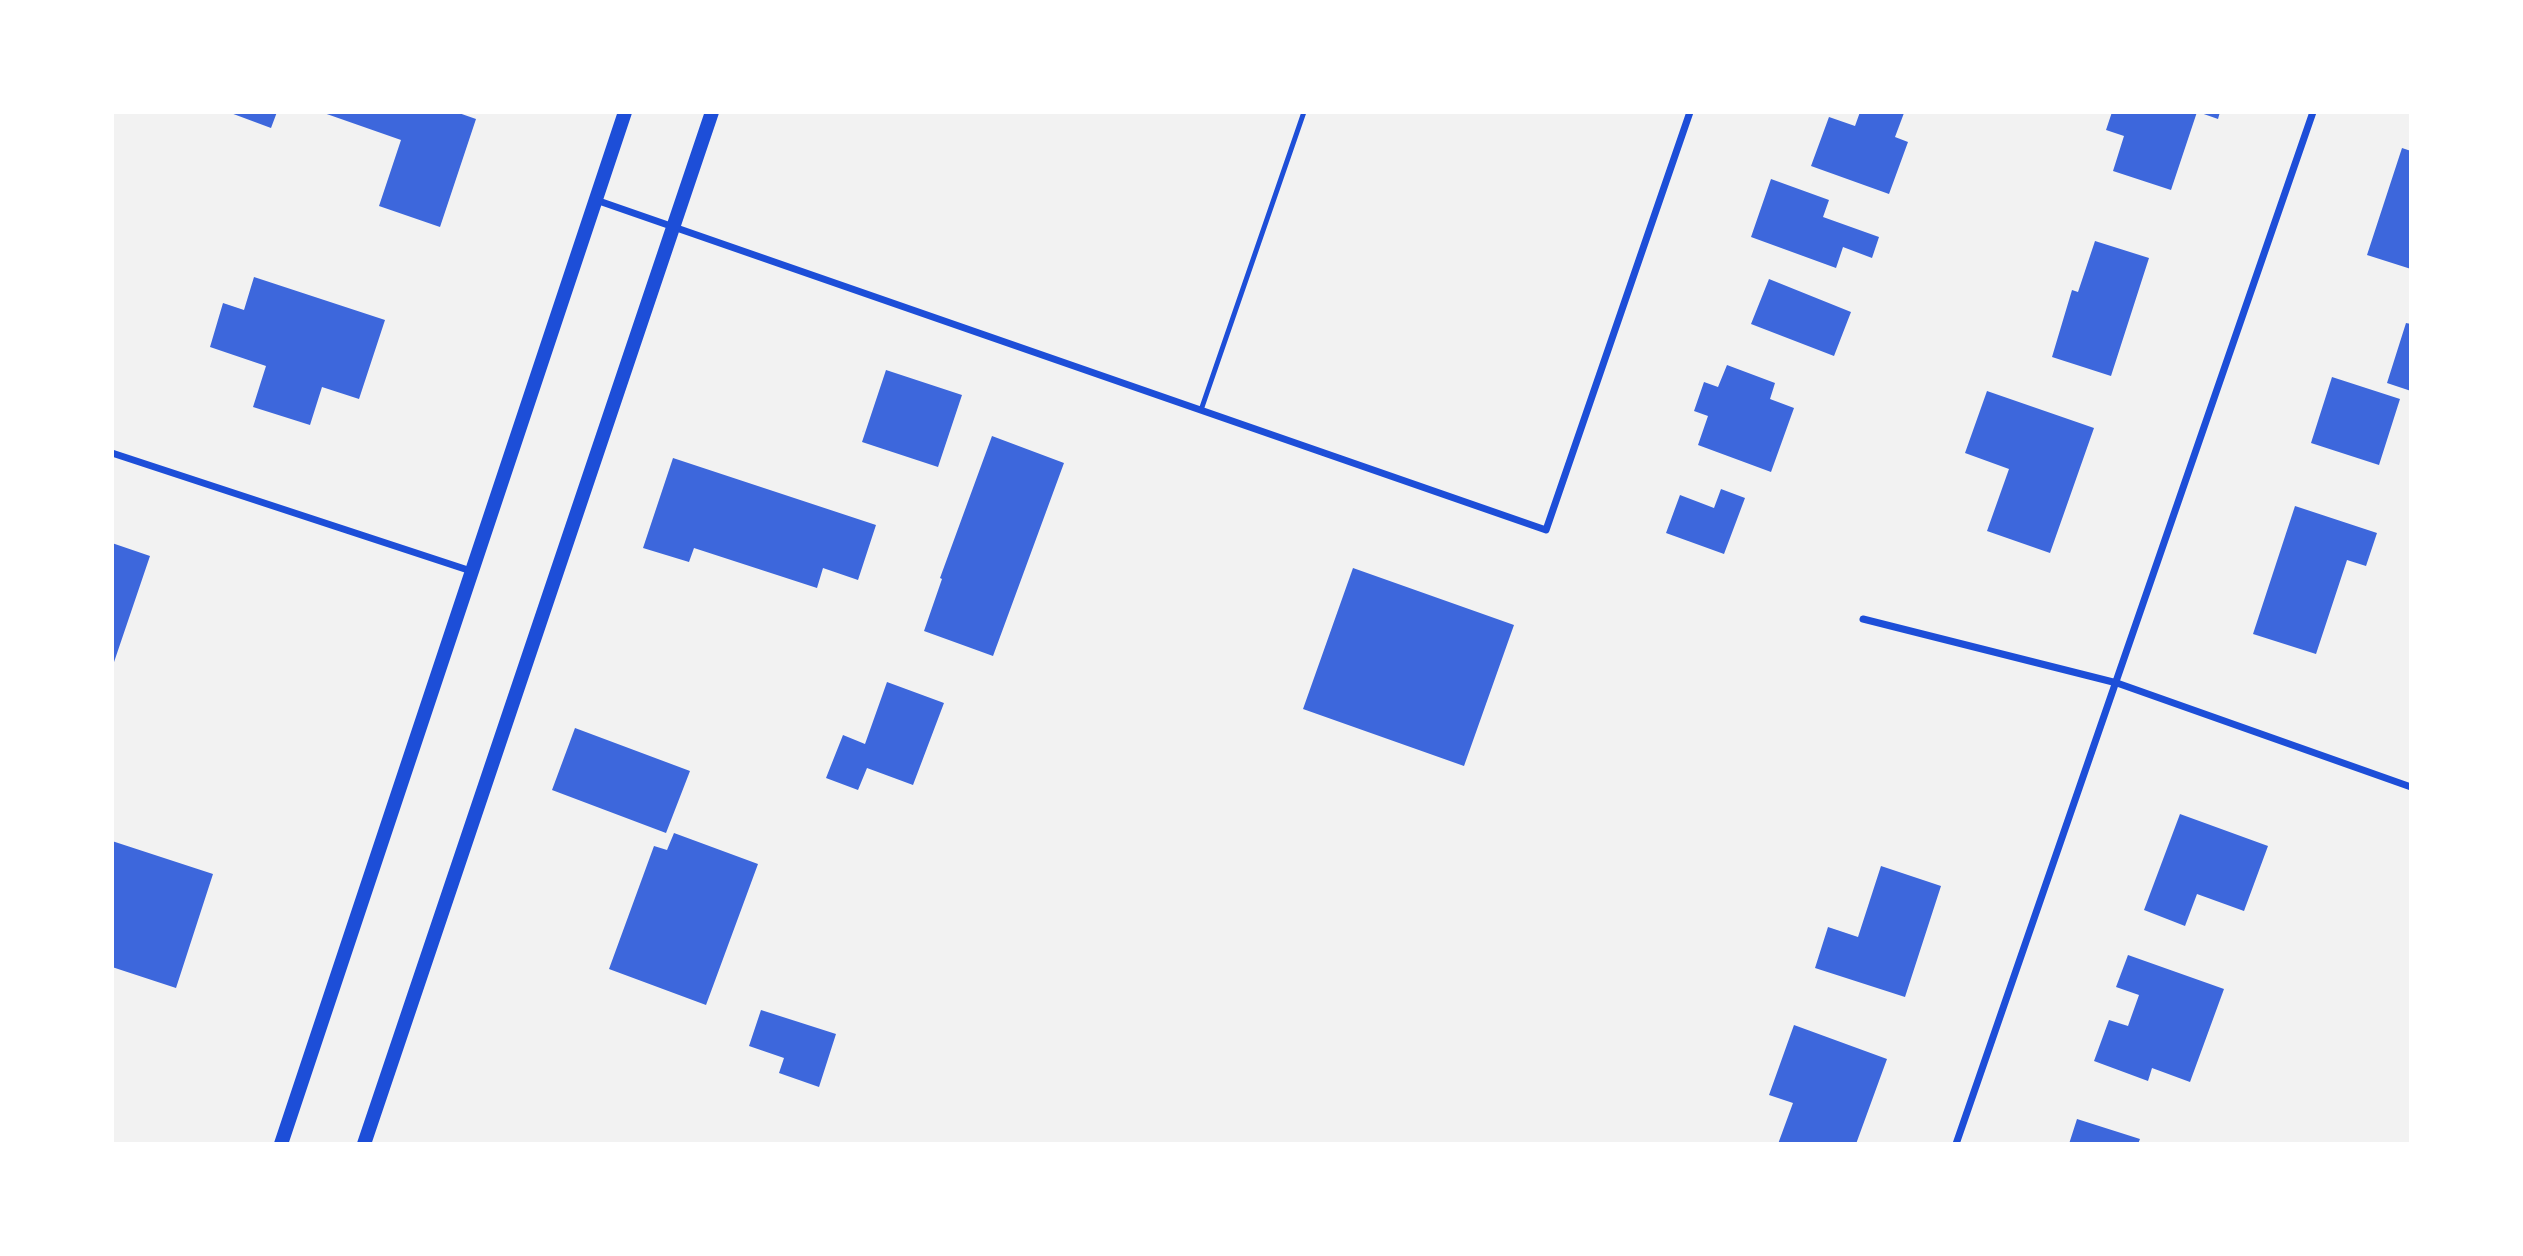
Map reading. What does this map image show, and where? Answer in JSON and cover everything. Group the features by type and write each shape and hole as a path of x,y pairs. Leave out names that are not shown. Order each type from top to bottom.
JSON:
{"main road":[{"path":"281,1144 625,112"},
{"path":"364,1144 712,112"}],"street":[{"path":"595,200 1546,530 1690,112"},
{"path":"1956,1144 2313,112"},
{"path":"112,453 471,571"},
{"path":"1863,619 2117,683 2411,787"}],"lane":[{"path":"1201,410 1304,112"}],"building":[{"path":"228,112 277,112 271,128"},
{"path":"321,112 456,112 476,119 440,227 379,206 401,140"},
{"path":"1860,112 1904,113 1895,137 1908,142 1889,194 1811,166 1829,117 1855,126"},
{"path":"2112,112 2197,112 2171,190 2113,171 2124,136 2106,130"},
{"path":"2198,112 2220,112 2218,119"},
{"path":"2402,148 2411,151 2411,269 2367,255"},
{"path":"1771,179 1829,200 1823,217 1879,237 1872,258 1843,247 1836,268 1751,237"},
{"path":"2095,241 2149,258 2111,376 2052,357 2072,290 2078,292"},
{"path":"254,277 385,320 359,399 322,387 310,425 253,407 266,366 210,347 223,303 244,310"},
{"path":"1769,279 1851,312 1834,356 1751,324"},
{"path":"2406,323 2411,324 2411,391 2387,383"},
{"path":"1727,365 1775,383 1770,399 1794,408 1771,472 1698,445 1708,416 1694,411 1704,382 1718,387"},
{"path":"886,370 962,395 938,467 862,442"},
{"path":"2332,377 2400,399 2379,465 2311,443"},
{"path":"1987,391 2094,428 2050,553 1987,531 2009,469 1965,453"},
{"path":"992,436 1064,463 993,656 924,631 942,579 940,578"},
{"path":"673,458 876,525 858,580 823,568 817,588 694,548 689,562 643,548"},
{"path":"1721,489 1745,498 1724,554 1666,533 1680,495 1714,508"},
{"path":"2295,506 2377,533 2366,566 2347,560 2316,654 2253,634"},
{"path":"112,543 150,556 112,668"},
{"path":"1353,568 1514,625 1464,766 1303,709"},
{"path":"887,682 944,703 913,785 867,768 858,790 826,778 843,735 865,744"},
{"path":"575,728 690,771 666,833 552,790"},
{"path":"2180,814 2268,846 2244,911 2197,894 2185,926 2144,910"},
{"path":"674,833 758,864 706,1005 609,969 654,846 667,850"},
{"path":"112,841 213,874 176,988 112,967"},
{"path":"1881,866 1941,886 1905,997 1815,968 1828,927 1858,937"},
{"path":"2128,955 2224,989 2190,1082 2152,1068 2148,1081 2094,1061 2109,1020 2128,1026 2139,995 2116,987"},
{"path":"761,1010 836,1034 819,1087 779,1073 784,1058 749,1046"},
{"path":"1794,1025 1887,1059 1856,1144 1778,1144 1793,1103 1769,1095"},
{"path":"2077,1119 2140,1139 2138,1144 2069,1144"}]}
